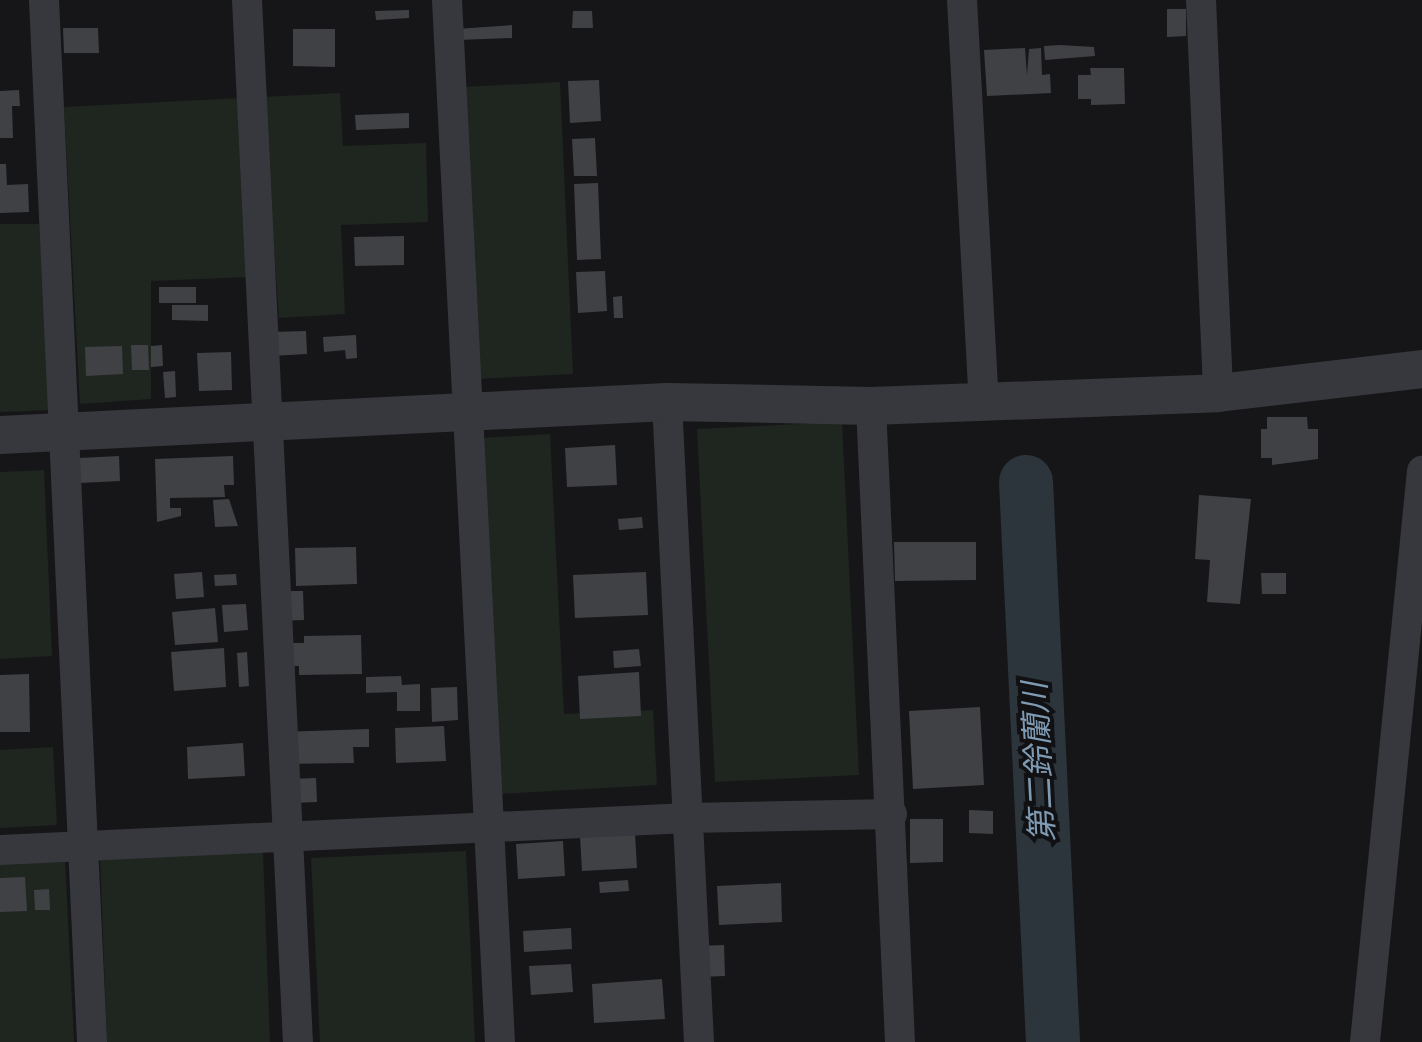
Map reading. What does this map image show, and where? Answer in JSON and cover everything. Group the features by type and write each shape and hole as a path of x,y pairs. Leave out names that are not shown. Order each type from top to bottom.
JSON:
{"street":[{"path":"44,0 92,1042"},
{"path":"247,0 298,1042"},
{"path":"447,0 500,1042"},
{"path":"962,0 984,400"},
{"path":"1201,0 1218,393"},
{"path":"0,435 667,402 871,406 1218,393 1422,369"},
{"path":"667,402 699,1042"},
{"path":"871,406 900,1042"},
{"path":"1365,1042 1422,471"},
{"path":"0,850 489,830 688,818 892,814"}],"shaded area":[{"path":"560,82 573,374 476,379 463,87"},
{"path":"340,93 343,146 426,143 428,222 341,225 345,314 279,318 263,97"},
{"path":"241,98 249,277 151,281 151,399 80,404 64,107"},
{"path":"0,224 39,224 54,410 0,412"},
{"path":"842,422 859,775 715,782 697,429"},
{"path":"550,434 564,714 653,710 657,785 498,794 481,438"},
{"path":"44,470 52,656 0,659 0,472"},
{"path":"53,747 57,825 0,828 0,750"},
{"path":"263,851 270,1042 107,1042 100,857"},
{"path":"466,851 475,1042 320,1042 311,858"},
{"path":"65,858 74,1042 0,1042 0,861"}],"building":[{"path":"1167,9 1186,9 1186,36 1167,37"},
{"path":"409,10 409,18 376,20 375,11"},
{"path":"573,11 592,11 593,28 572,28"},
{"path":"512,25 512,38 458,40 457,29"},
{"path":"63,28 98,28 99,53 64,53"},
{"path":"293,29 335,29 335,67 293,66"},
{"path":"1044,46 1094,47 1095,56 1045,60"},
{"path":"1025,48 1027,75 1029,49 1041,48 1042,75 1050,74 1051,93 987,96 984,50"},
{"path":"1090,68 1124,68 1125,104 1091,105 1091,99 1078,99 1078,75 1091,75"},
{"path":"599,80 601,121 570,123 568,81"},
{"path":"19,90 20,106 12,106 13,138 0,138 0,91"},
{"path":"409,113 409,128 356,130 355,115"},
{"path":"595,138 597,176 574,176 572,139"},
{"path":"0,164 6,164 7,185 28,184 29,212 0,213"},
{"path":"598,183 601,259 577,260 574,184"},
{"path":"404,236 404,265 355,266 354,237"},
{"path":"605,271 607,311 578,313 576,272"},
{"path":"159,287 196,287 196,303 159,303"},
{"path":"622,296 623,318 614,318 613,297"},
{"path":"172,305 208,305 208,321 172,320"},
{"path":"306,331 307,354 271,356 270,332"},
{"path":"356,335 357,358 346,359 345,350 324,352 323,337"},
{"path":"131,345 148,345 149,370 132,370"},
{"path":"162,345 163,366 151,367 151,346"},
{"path":"122,346 123,374 86,376 85,347"},
{"path":"231,352 232,390 199,391 197,353"},
{"path":"175,371 176,397 165,398 163,372"},
{"path":"1267,417 1307,417 1308,429 1318,429 1318,459 1272,465 1272,458 1261,458 1261,429 1267,429"},
{"path":"615,445 617,485 567,487 565,448"},
{"path":"119,456 120,481 80,483 79,458"},
{"path":"233,456 234,485 224,485 225,497 170,498 170,508 181,508 181,516 157,522 155,459"},
{"path":"1199,495 1251,499 1240,604 1207,602 1210,560 1195,559"},
{"path":"229,499 238,526 215,527 213,500"},
{"path":"642,517 643,528 619,530 618,519"},
{"path":"894,542 976,542 976,580 895,581"},
{"path":"356,547 357,584 296,586 295,548"},
{"path":"202,572 204,597 176,599 174,574"},
{"path":"646,572 648,615 575,618 573,575"},
{"path":"1261,573 1286,573 1286,594 1262,594"},
{"path":"236,574 237,585 215,586 214,575"},
{"path":"279,591 303,591 304,620 279,621"},
{"path":"246,604 248,630 224,632 222,605"},
{"path":"215,608 218,642 175,645 172,612"},
{"path":"361,635 362,674 299,675 299,666 291,666 291,643 304,643 304,636"},
{"path":"224,648 226,687 174,691 171,652"},
{"path":"639,649 641,666 614,668 613,651"},
{"path":"247,652 249,686 239,687 237,653"},
{"path":"639,672 641,716 580,719 578,676"},
{"path":"29,674 30,732 0,732 0,675"},
{"path":"401,676 402,685 420,684 420,711 397,711 397,692 366,693 366,677"},
{"path":"457,687 458,720 432,722 431,688"},
{"path":"980,707 984,785 913,789 909,711"},
{"path":"444,726 446,761 396,763 395,728"},
{"path":"369,729 369,747 353,747 354,763 282,764 281,732"},
{"path":"243,743 245,776 188,779 187,747"},
{"path":"316,778 317,802 291,803 290,779"},
{"path":"969,810 993,811 993,834 969,833"},
{"path":"910,819 943,819 943,862 910,863"},
{"path":"635,833 637,868 582,871 580,836"},
{"path":"563,841 565,876 518,879 516,844"},
{"path":"25,877 27,911 0,912 0,878"},
{"path":"628,880 629,891 600,893 599,882"},
{"path":"781,883 782,922 719,925 717,886"},
{"path":"49,889 50,910 35,910 34,890"},
{"path":"571,928 572,949 524,952 523,931"},
{"path":"724,945 725,976 698,977 697,946"},
{"path":"571,964 573,992 531,995 529,966"},
{"path":"662,979 665,1019 594,1023 592,984"}],"waterway":[{"name":"第二鈴蘭川","path":"1026,482 1053,1042"}]}
